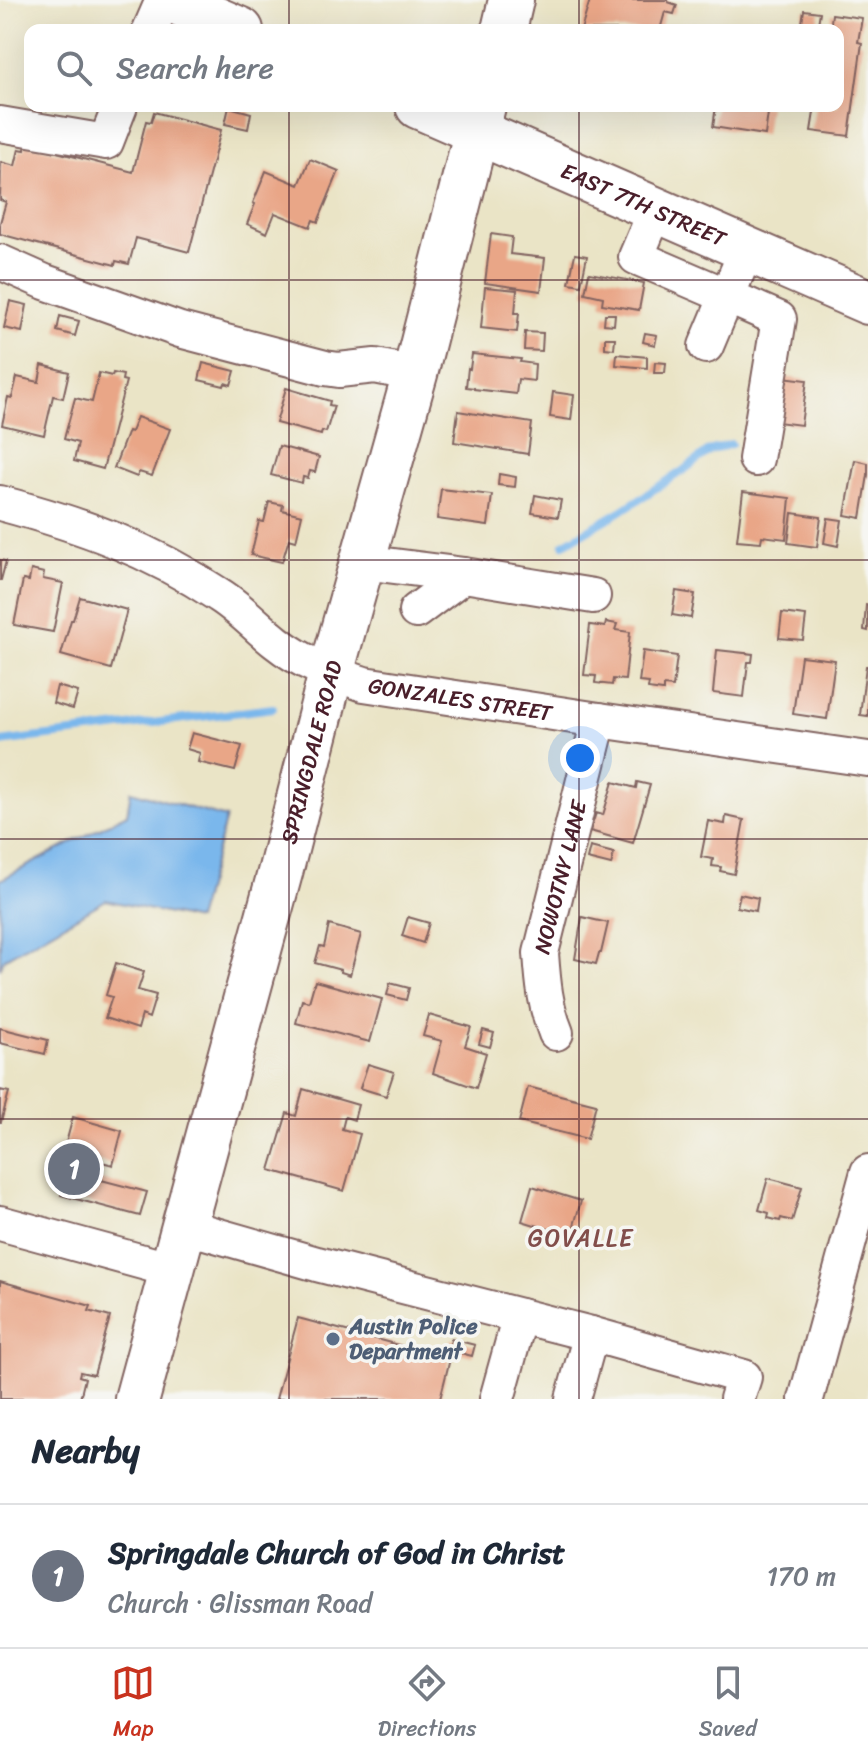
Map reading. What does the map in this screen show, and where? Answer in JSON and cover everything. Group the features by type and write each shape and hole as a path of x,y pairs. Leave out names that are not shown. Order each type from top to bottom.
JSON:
{"main road":[{"path":"505,24 511,0"},
{"name":"EAST 7TH STREET","path":"449,112 480,118 656,210 868,302"},
{"name":"SPRINGDALE ROAD","path":"137,1399 331,673 415,374 480,118"}],"street":[{"path":"153,24 163,0"},
{"path":"0,124 106,142 118,112"},
{"path":"656,210 636,257 779,319"},
{"path":"706,346 747,249"},
{"path":"0,262 45,282 192,334 325,368 339,370 375,366 415,374"},
{"path":"756,459 779,319 793,269"},
{"name":"GONZALES STREET","path":"0,503 56,518 131,545 221,596 301,659 364,684 868,759"},
{"path":"363,562 593,596"},
{"path":"416,611 464,575"},
{"name":"NOWOTNY LANE","path":"556,1033 547,1012 541,953 599,720"},
{"path":"806,1399 868,1172"},
{"path":"0,1223 172,1270"},
{"path":"184,1226 744,1377 737,1399"},
{"path":"497,1399 520,1316"},
{"path":"573,1399 591,1334"}],"water":[{"path":"131,791 226,818 197,920 106,900 4,959 0,969 0,880 127,814"}],"building":[{"path":"590,0 668,0 677,5 674,14 665,12 662,24 583,24"},
{"path":"804,10 820,12 818,24 802,24"},
{"path":"832,14 862,18 858,42 862,43 849,136 811,131 814,112 844,112 844,24 831,24"},
{"path":"154,112 221,130 189,252 136,238 129,264 116,261 115,265 0,234 6,202 0,200 1,162 15,166 19,149 25,150 26,144 133,172 146,121 151,122"},
{"path":"228,112 251,113 248,129 225,124"},
{"path":"715,112 768,112 765,135 713,127"},
{"path":"310,159 339,171 318,222 313,220 310,227 275,213 267,233 247,224 266,171 299,185"},
{"path":"491,234 512,237 510,254 545,258 541,291 485,283"},
{"path":"575,254 587,256 581,285 569,283"},
{"path":"589,273 644,283 639,310 602,304 603,297 585,293"},
{"path":"485,287 517,290 517,332 481,328"},
{"path":"10,301 27,305 22,332 4,328"},
{"path":"605,314 615,314 614,325 604,324"},
{"path":"60,316 79,321 75,336 57,331"},
{"path":"525,332 543,333 542,351 524,350"},
{"path":"645,333 657,335 655,345 643,342"},
{"path":"605,338 615,338 614,349 605,348"},
{"path":"472,354 521,359 520,362 535,364 534,381 518,379 516,394 466,387"},
{"path":"617,354 647,357 647,368 616,365"},
{"path":"655,362 666,363 665,373 654,373"},
{"path":"203,363 235,371 231,385 199,380"},
{"path":"42,365 69,372 63,398 53,396 44,435 2,425 8,397 12,398 17,377 39,382"},
{"path":"99,373 123,375 122,380 126,381 103,469 74,461 78,443 64,439 75,398 92,402"},
{"path":"775,376 807,380 801,425 769,421"},
{"path":"286,388 330,401 329,405 334,406 326,432 322,431 321,435 276,423"},
{"path":"553,392 574,395 571,420 550,417"},
{"path":"458,411 532,423 528,454 454,442"},
{"path":"137,417 170,429 152,476 139,472 137,477 114,468 128,431 131,432"},
{"path":"279,446 319,457 315,472 310,471 308,478 303,477 302,483 271,475"},
{"path":"855,460 868,463 861,518 845,515"},
{"path":"499,474 516,477 515,487 498,485"},
{"path":"441,489 492,495 488,526 437,519"},
{"path":"743,492 790,498 786,539 762,536 761,542 737,540"},
{"path":"535,495 561,500 558,517 532,513"},
{"path":"269,502 283,505 282,510 302,515 296,541 289,539 282,562 251,555 259,521 264,522"},
{"path":"792,513 821,517 817,547 788,543"},
{"path":"828,518 842,520 838,546 824,543"},
{"path":"0,560 6,561 1,580 0,580"},
{"path":"31,570 44,573 43,579 63,583 53,632 14,625 23,580 29,581"},
{"path":"676,591 695,594 691,618 672,615"},
{"path":"80,597 127,610 111,669 61,655"},
{"path":"868,605 868,631 864,630"},
{"path":"782,613 806,616 803,640 779,638"},
{"path":"606,622 617,624 615,630 630,632 625,680 613,679 612,685 595,683 596,676 584,675 590,625 605,627"},
{"path":"717,650 753,654 752,662 748,662 744,697 713,693"},
{"path":"643,651 677,656 673,687 663,686 663,691 648,689 649,683 639,682"},
{"path":"801,656 835,660 827,719 793,714"},
{"path":"868,666 868,716 860,715"},
{"path":"57,686 78,692 73,709 53,703"},
{"path":"192,733 242,746 235,771 198,762 200,753 187,749"},
{"path":"613,782 636,788 637,782 650,785 633,843 590,831 596,813 603,815"},
{"path":"726,816 744,820 734,874 720,871 721,867 712,866 713,859 701,857 708,821 725,824"},
{"path":"590,847 614,853 611,865 587,859"},
{"path":"740,894 758,898 756,911 737,907"},
{"path":"408,917 429,923 423,943 402,936"},
{"path":"582,917 608,923 596,964 575,959"},
{"path":"329,925 361,934 350,975 315,963 320,946 324,947"},
{"path":"116,963 144,972 138,990 156,995 149,1018 142,1015 138,1029 105,1018 112,997 106,995"},
{"path":"315,981 382,999 370,1042 296,1023 302,1000 309,1002"},
{"path":"390,983 409,988 406,1000 387,995"},
{"path":"429,1015 471,1027 465,1046 486,1053 476,1088 433,1073 442,1041 423,1036"},
{"path":"0,1028 48,1040 45,1054 0,1043"},
{"path":"483,1030 494,1033 490,1047 479,1044"},
{"path":"368,1064 394,1072 386,1096 360,1088"},
{"path":"528,1087 596,1104 587,1139 519,1122"},
{"path":"303,1089 358,1105 354,1120 345,1117 342,1129 360,1134 344,1191 270,1170 287,1113 296,1116"},
{"path":"0,1090 9,1092 1,1122 0,1122"},
{"path":"73,1117 122,1131 113,1165 91,1159 86,1176 147,1192 140,1216 61,1195 67,1175 58,1173"},
{"path":"768,1178 802,1187 792,1221 768,1218 769,1213 759,1210"},
{"path":"532,1186 581,1201 571,1236 522,1221"},
{"path":"0,1281 91,1306 89,1311 110,1317 94,1375 80,1372 79,1376 85,1378 80,1399 0,1399"},
{"name":"Austin Police Department","path":"298,1318 450,1359 440,1399 276,1399"},
{"path":"451,1339 475,1345 472,1356 449,1350"}],"waterway":[{"path":"564,544 621,511 709,451 731,444"},
{"path":"0,742 273,708"}],"place":[{"name":"Springdale Church of God in Christ","path":"74,1169"},
{"name":"Austin Police Department","path":"333,1339"}],"district":[{"name":"GOVALLE","path":"581,1238"}]}
